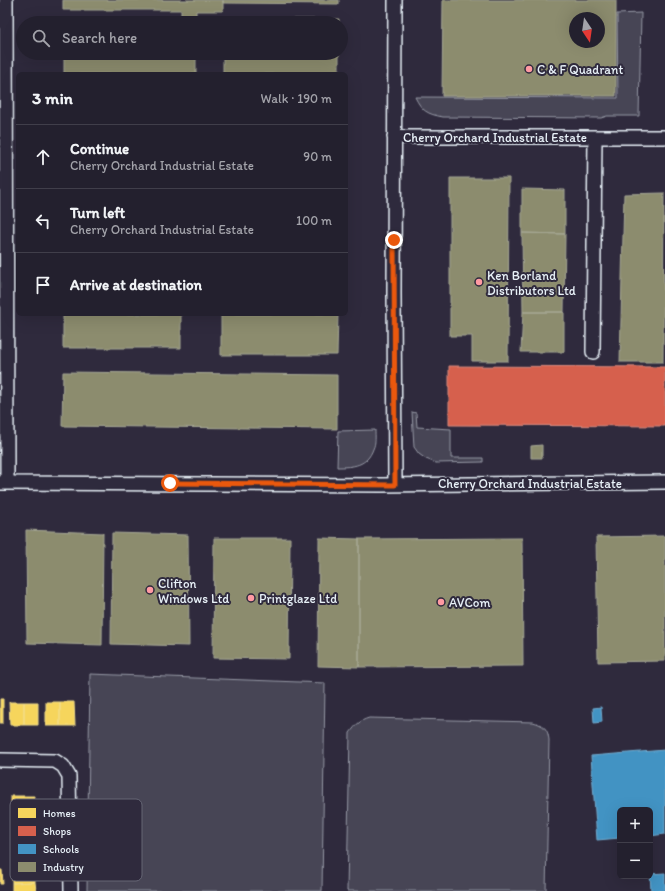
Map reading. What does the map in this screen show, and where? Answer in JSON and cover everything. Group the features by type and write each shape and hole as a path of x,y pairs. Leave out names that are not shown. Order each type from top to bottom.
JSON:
{"street":[{"name":"Cherry Orchard Industrial Estate","path":"6,0 3,482 395,485 665,482"},
{"name":"Cherry Orchard Industrial Estate","path":"395,0 395,485"},
{"name":"Cherry Orchard Industrial Estate","path":"394,137 665,137"},
{"name":"Cherry Orchard Industrial Estate","path":"593,352 595,137"},
{"path":"0,760 55,762 63,766 69,776 69,799"},
{"path":"71,881 71,891"}],"shaded area":[{"path":"641,13 639,116 607,116 601,118 443,117 433,115 423,109 415,97 618,98 617,14"},
{"path":"412,412 416,413 417,427 451,429 451,458 483,458 483,462 436,463 426,459 419,454 414,447"},
{"path":"375,430 374,447 367,459 354,466 337,467 338,431"},
{"path":"90,674 325,683 322,891 87,891 87,881 142,881 142,799 88,799"},
{"path":"369,718 533,722 545,728 548,733 549,740 546,891 347,891 350,733 363,720"}],"building: Homes":[{"path":"0,699 3,699 3,723 0,723"},
{"path":"9,702 24,702 24,725 10,725"},
{"path":"24,702 38,702 38,725 24,725"},
{"path":"46,702 60,702 60,726 46,726"},
{"path":"60,702 74,702 75,726 60,726"},
{"path":"11,796 34,796 34,799 11,799"},
{"path":"0,870 2,870 3,884 0,884"},
{"path":"12,881 35,881 35,882 12,883"},
{"path":"35,882 36,891 12,891 12,883"}],"building: Shops":[{"path":"449,366 665,367 665,426 449,425"}],"building: Schools":[{"path":"601,707 602,722 594,723 593,708"},
{"path":"665,750 665,834 653,836 653,807 617,807 617,838 597,840 591,756"},
{"path":"665,873 665,891 651,891 650,879 653,879 653,874"}],"building: Industry":[{"path":"63,0 223,0 223,11 196,11 196,16 181,16 181,10 63,10"},
{"path":"223,0 339,0 339,4 223,3"},
{"name":"C & F Quadrant","path":"443,0 616,0 616,96 442,96"},
{"path":"64,60 196,60 196,72 64,72"},
{"path":"223,60 339,60 339,72 223,72"},
{"name":"Ken Borland Distributors Ltd","path":"450,178 509,178 508,361 472,361 472,336 450,336"},
{"path":"522,189 565,190 565,234 522,233"},
{"path":"664,193 663,362 620,362 624,194"},
{"path":"522,233 565,234 564,312 523,312"},
{"path":"523,312 564,312 564,352 521,352"},
{"path":"63,316 181,316 181,348 63,348"},
{"path":"221,316 338,316 337,355 221,355"},
{"path":"63,372 337,375 337,429 62,426"},
{"path":"542,445 542,458 531,458 531,446"},
{"path":"26,530 103,533 102,645 27,643"},
{"name":"Clifton Windows Ltd","path":"112,533 188,535 189,646 111,644"},
{"path":"665,536 665,661 598,662 596,537"},
{"name":"Printglaze Ltd","path":"214,538 290,538 289,659 213,658"},
{"path":"319,538 359,539 359,667 318,666"},
{"name":"AVCom","path":"522,538 523,666 359,667 359,539"}],"place":[{"name":"C & F Quadrant","path":"529,69"},
{"name":"Ken Borland Distributors Ltd","path":"479,282"},
{"name":"Clifton Windows Ltd","path":"150,590"},
{"name":"Printglaze Ltd","path":"251,598"},
{"name":"AVCom","path":"441,602"}],"route":[{"path":"170,483 395,485 394,240"}]}
